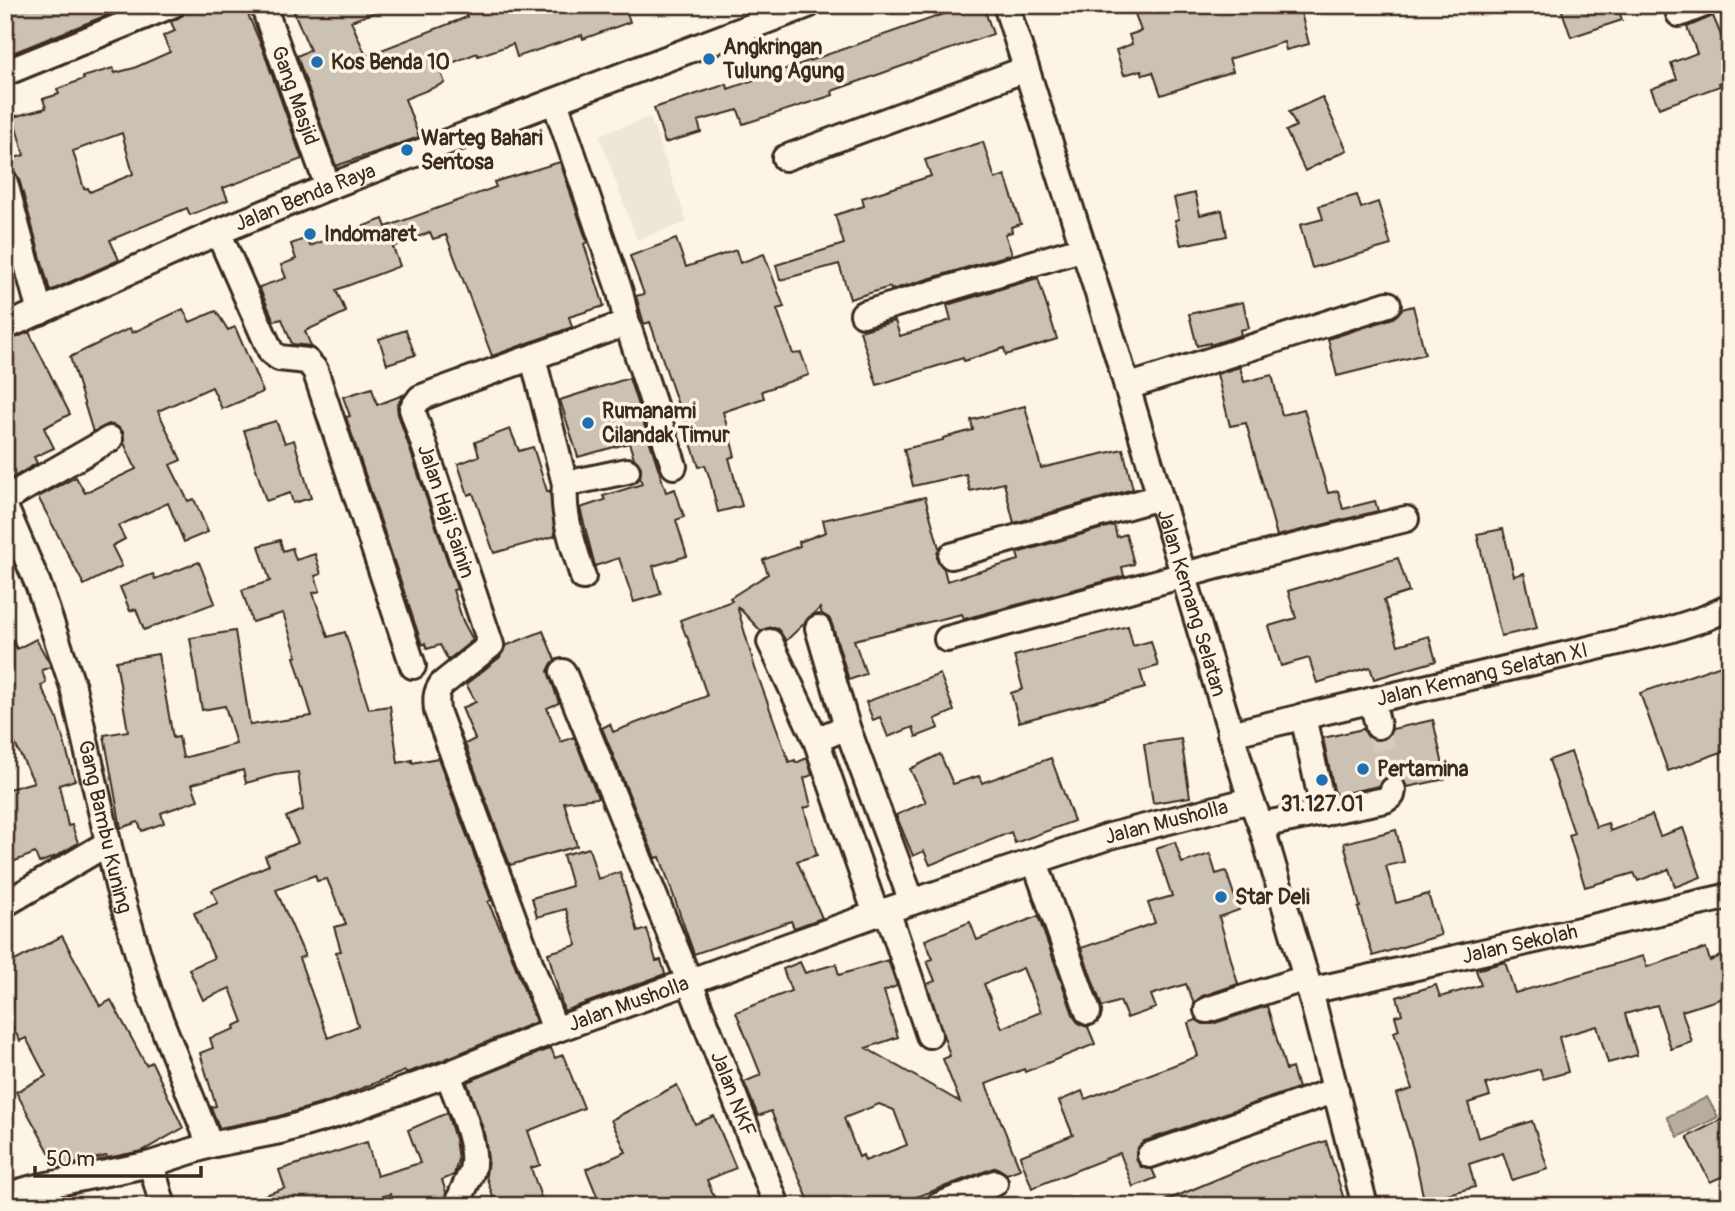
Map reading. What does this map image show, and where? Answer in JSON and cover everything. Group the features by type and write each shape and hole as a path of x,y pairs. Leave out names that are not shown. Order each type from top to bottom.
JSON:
{"street":[{"path":"5,73 172,5"},
{"name":"Gang Masjid","path":"264,5 328,187"},
{"name":"Jalan Benda Raya","path":"5,327 218,232 328,187 808,5"},
{"name":"Jalan Kemang Selatan","path":"1006,5 1127,387 1230,734 1261,825 1308,985 1365,1206"},
{"path":"1679,14 1702,5"},
{"path":"785,158 1026,69"},
{"path":"555,103 620,292 627,323 674,466"},
{"path":"5,183 40,312"},
{"path":"218,232 271,352 279,358 307,361 315,370 413,666"},
{"path":"863,314 1084,248"},
{"path":"1127,387 1388,304"},
{"name":"Jalan Haji Sainin","path":"555,1030 437,711 436,698 442,684 491,645 412,409 414,403 425,396 627,323"},
{"path":"533,358 565,484 564,508 583,576"},
{"path":"5,499 110,439"},
{"path":"565,484 627,471"},
{"path":"951,555 1160,497"},
{"name":"Gang Bambu Kuning","path":"5,507 42,595 73,687 127,919 149,990 211,1145"},
{"path":"947,639 1183,575 1406,519"},
{"name":"Jalan Kemang Selatan XI","path":"1230,734 1669,630 1730,607"},
{"path":"818,628 848,727 912,902"},
{"path":"770,642 816,740 929,1035"},
{"name":"Jalan NKF","path":"563,672 690,983 776,1206"},
{"path":"1372,700 1378,726"},
{"path":"1303,716 1324,813"},
{"path":"816,740 848,727"},
{"path":"1261,825 1385,800 1394,790"},
{"name":"Jalan Musholla","path":"5,1196 151,1164 211,1145 280,1131 335,1115 448,1074 555,1030 881,912 1111,836 1251,800"},
{"path":"5,904 108,843"},
{"path":"1035,862 1088,1012"},
{"name":"Jalan Sekolah","path":"1207,1010 1308,985 1730,895"},
{"path":"448,1074 469,1136 473,1160 473,1168 462,1190 458,1206"},
{"path":"1150,1155 1336,1090"},
{"path":"151,1164 163,1206"},
{"path":"938,1206 995,1183"}],"shaded area":[{"path":"650,117 687,222 637,240 599,135"},
{"path":"1707,1097 1718,1117 1678,1137 1667,1117"}],"building":[{"path":"5,5 132,5 5,56"},
{"path":"187,5 244,5 302,159 223,188 228,200 190,215 187,208 110,240 119,260 50,291 19,179 15,172 5,169 5,161 24,155 13,117 46,108 43,99 59,94 57,89 84,79 83,77 113,68 115,73 134,68 170,52 163,36 175,31 171,22 183,15","holes":["122,133 133,174 90,192 88,188 84,189 73,151"]},
{"path":"291,5 386,5 387,8 351,21 366,56 467,17 462,5 624,5 630,22 583,39 582,35 517,57 513,44 478,56 477,53 439,68 445,83 405,99 419,137 336,166 297,56 310,50"},
{"path":"970,5 983,5 993,34 832,91 833,95 743,124 738,110 698,121 701,132 665,143 654,108 727,84 728,89"},
{"path":"1132,5 1267,5 1269,11 1299,5 1309,44 1286,50 1284,42 1229,59 1233,71 1161,95 1153,72 1143,75 1141,70 1124,75 1116,50 1132,44 1129,35 1141,31"},
{"path":"1560,5 1617,5 1622,20 1571,37"},
{"path":"1713,16 1730,57 1730,79 1719,83 1720,86 1659,108 1651,89 1677,79 1671,63 1697,53 1687,27"},
{"path":"1322,97 1347,150 1305,171 1286,131 1296,126 1289,112"},
{"path":"983,142 995,179 1005,175 1021,224 1011,227 1012,232 1005,234 1012,254 891,290 890,287 850,299 839,264 780,280 776,265 844,244 835,215 864,206 862,198 931,176 925,160"},
{"path":"560,162 587,242 584,244 604,306 569,317 572,327 492,356 446,235 433,239 430,232 393,247 400,266 336,290 346,312 305,331 311,346 292,344 282,319 274,321 259,287 286,278 281,265 296,259 291,244 307,238 310,246 383,219 386,227 496,187 494,182"},
{"path":"1195,193 1200,215 1222,210 1227,236 1181,245 1175,220 1179,219 1174,198"},
{"path":"1357,195 1361,208 1378,202 1391,245 1312,268 1300,225 1323,219 1319,206"},
{"path":"676,239 686,267 736,250 740,263 764,254 784,307 777,309 793,354 801,353 809,375 762,391 764,398 723,412 735,456 729,458 742,506 718,512 705,465 699,467 650,322 644,324 636,296 644,294 630,256"},
{"path":"1038,278 1057,339 1006,355 1004,348 964,361 963,358 877,385 860,331 895,321 900,336 951,320 947,305"},
{"path":"1243,302 1249,328 1240,330 1241,335 1210,345 1197,346 1189,314"},
{"path":"1413,306 1425,354 1337,376 1328,339 1393,318 1402,309"},
{"path":"183,309 190,322 216,311 228,330 235,327 263,392 222,409 212,387 158,411 181,460 170,465 188,501 194,499 208,532 184,542 168,503 118,526 125,539 112,546 122,566 84,585 38,497 76,477 85,493 136,469 124,443 123,432 118,427 109,424 93,432 70,357 130,328 132,333"},
{"path":"406,330 415,355 387,364 379,339"},
{"path":"29,332 70,414 44,428 54,448 34,457 37,463 7,481 5,342"},
{"path":"1240,367 1244,382 1272,375 1282,415 1304,409 1328,493 1338,491 1343,509 1375,501 1378,511 1277,536 1246,423 1230,426 1217,374"},
{"path":"629,378 666,492 675,489 684,517 676,520 687,556 653,566 661,594 634,602 619,558 595,566 580,508 605,500 603,496 642,484 641,467 634,458 629,443 578,457 560,400"},
{"path":"372,388 377,405 403,395 397,406 398,414 457,589 453,590 463,621 473,640 448,660 440,645 427,649 425,643 422,645 346,417 350,416 343,397"},
{"path":"1025,406 1041,468 1123,449 1133,489 1014,523 1004,483 970,491 966,474 913,486 904,449 973,430 971,420"},
{"path":"276,421 285,443 294,440 311,498 293,503 290,493 266,501 244,430"},
{"path":"510,429 519,451 533,447 547,491 550,491 555,536 494,553 473,493 468,495 458,464 479,456 475,442"},
{"path":"925,497 939,548 937,559 944,569 947,581 1019,560 1017,553 1114,525 1117,537 1126,534 1134,564 1122,567 1124,576 964,619 962,614 854,640 866,674 849,680 832,624 820,608 786,641 778,629 771,627 761,631 737,606 755,668 789,762 795,760 796,763 807,758 812,775 804,778 811,806 804,808 817,855 797,861 822,918 794,928 791,921 694,954 660,857 655,858 602,728 610,724 613,732 707,696 680,620 732,601 730,598 768,574 763,560 800,546 799,542 826,532 823,520"},
{"path":"1503,529 1514,576 1524,573 1537,628 1501,636 1477,534"},
{"path":"280,540 283,551 292,548 296,560 315,554 321,574 315,576 320,591 313,593 328,637 345,632 369,709 390,706 398,763 438,758 491,900 488,902 506,941 536,1022 443,1060 406,1073 405,1071 330,1101 276,1117 219,1128 211,1107 216,1106 200,1053 213,1048 210,1038 235,1029 234,1026 243,1022 230,988 203,1000 189,969 214,958 194,913 218,903 212,890 269,865 265,856 298,843 286,817 303,810 298,772 246,783 243,770 192,784 198,800 161,813 164,823 142,831 138,822 121,828 104,735 128,731 116,661 158,654 173,738 179,737 183,758 236,744 225,706 202,710 190,638 235,631 250,725 312,716 283,613 252,622 242,590 270,581 259,546","holes":["315,875 317,881 327,879 346,924 334,927 341,951 336,952 358,1026 328,1038 299,958 305,956 276,890"]},
{"path":"1398,558 1409,592 1384,600 1398,645 1429,636 1436,661 1374,679 1370,667 1317,683 1309,658 1281,666 1269,626 1296,618 1288,591"},
{"path":"199,562 215,603 144,630 136,609 130,611 120,587 153,574 155,579"},
{"path":"5,626 17,649 36,639 49,662 51,667 42,670 46,683 41,686 57,718 75,780 59,785 68,826 72,825 78,843 39,863 35,853 5,865 5,790 34,782 5,724"},
{"path":"1128,626 1133,646 1151,641 1158,666 1140,671 1145,688 1019,722 1011,693 1023,689 1014,656"},
{"path":"543,631 555,660 548,671 559,703 547,708 561,742 574,737 598,798 564,802 577,846 510,865 465,744 475,739 462,708 476,702 466,684 500,657 505,646"},
{"path":"1721,665 1730,690 1730,749 1668,771 1640,693"},
{"path":"940,674 954,711 935,719 939,728 916,737 913,727 888,737 880,717 873,720 866,702"},
{"name":"Pertamina","path":"1433,720 1446,779 1407,787 1402,778 1389,776 1382,780 1379,786 1335,795 1323,738 1363,729 1368,737 1381,741 1389,736 1392,729"},
{"path":"1181,739 1190,797 1153,803 1144,744"},
{"path":"1571,752 1596,827 1608,823 1610,831 1652,815 1660,836 1683,828 1701,877 1675,887 1669,869 1638,881 1634,873 1585,887 1569,835 1574,833 1549,760"},
{"path":"940,754 953,784 979,776 982,783 1051,758 1074,821 1015,843 1011,832 930,865 924,851 913,856 896,815 926,802 910,769"},
{"path":"1396,830 1404,862 1386,866 1396,903 1428,894 1441,935 1373,956 1358,908 1360,907 1344,843"},
{"path":"1175,842 1182,863 1210,854 1216,874 1226,871 1239,910 1219,917 1238,984 1202,996 1194,1004 1186,984 1151,995 1156,1008 1127,1018 1120,1001 1102,1007 1081,948 1155,923 1148,903 1172,896 1156,848"},
{"path":"589,848 598,879 620,872 638,932 647,929 656,961 661,960 665,974 564,1011 548,953 577,945 566,909 537,917 532,898 572,886 563,855"},
{"path":"1038,916 1074,1017 1079,1024 1088,1027 1095,1044 1025,1072 1024,1069 986,1084 1020,1169 1007,1174 996,1167 893,1206 811,1206 771,1111 758,1116 744,1082 761,1075 736,1012 791,991 783,969 800,962 805,973 836,964 839,975 888,960 897,986 884,991 898,1037 866,1048 960,1102 943,1059 950,1056 927,984 935,981 927,961 933,959 925,940 970,922 977,940","holes":["1023,968 1041,1012 1002,1028 984,984","879,1104 894,1110 907,1145 865,1161 863,1155 859,1157 844,1118"]},
{"path":"62,936 100,1006 111,1000 146,1065 152,1062 183,1128 142,1151 107,1158 106,1156 58,1168 16,1092 46,1076 26,1038 20,1041 5,1013 5,966"},
{"path":"1706,948 1710,961 1730,951 1730,996 1682,1011 1692,1042 1671,1049 1657,1005 1625,1014 1637,1055 1608,1063 1597,1026 1559,1037 1568,1072 1543,1079 1540,1069 1486,1084 1490,1096 1468,1103 1478,1138 1532,1121 1548,1169 1512,1180 1503,1153 1469,1164 1475,1187 1424,1200 1413,1149 1396,1094 1412,1089 1394,1032 1399,1030 1395,1016 1402,1014 1397,997 1436,985 1440,997 1481,985 1476,970 1505,962 1515,993 1643,956 1647,967"},
{"path":"1267,1006 1286,1070 1292,1068 1298,1088 1144,1141 1136,1152 1136,1159 1141,1167 1152,1169 1156,1178 1133,1187 1120,1153 1032,1188 1020,1156 1073,1135 1059,1101 1082,1091 1085,1099 1198,1056 1188,1023 1196,1020 1203,1024 1212,1024"},
{"path":"551,1048 555,1058 563,1055 584,1108 528,1131 540,1165 531,1168 544,1206 496,1206 486,1176 488,1159 484,1132 467,1082"},
{"path":"677,1085 695,1124 714,1116 736,1168 707,1180 718,1206 601,1206 586,1169 626,1152 611,1120"},
{"path":"447,1113 458,1159 454,1175 442,1180 446,1192 444,1206 394,1206 390,1194 352,1206 243,1206 243,1203 285,1188 279,1170 367,1142 377,1176 420,1163 408,1130"},
{"path":"1730,1115 1730,1173 1710,1182 1687,1137"},
{"path":"1326,1141 1346,1206 1153,1206 1258,1162"}],"tunnel":[{"path":"1378,726 1393,790"}],"place":[{"name":"Angkringan Tulung Agung","path":"709,59"},
{"name":"Kos Benda 10","path":"317,62"},
{"name":"Warteg Bahari Sentosa","path":"407,150"},
{"name":"Indomaret","path":"310,234"},
{"name":"Rumanami Cilandak Timur","path":"588,423"},
{"name":"Pertamina","path":"1363,769"},
{"name":"31.127.01","path":"1322,780"},
{"name":"Star Deli","path":"1221,897"}]}
